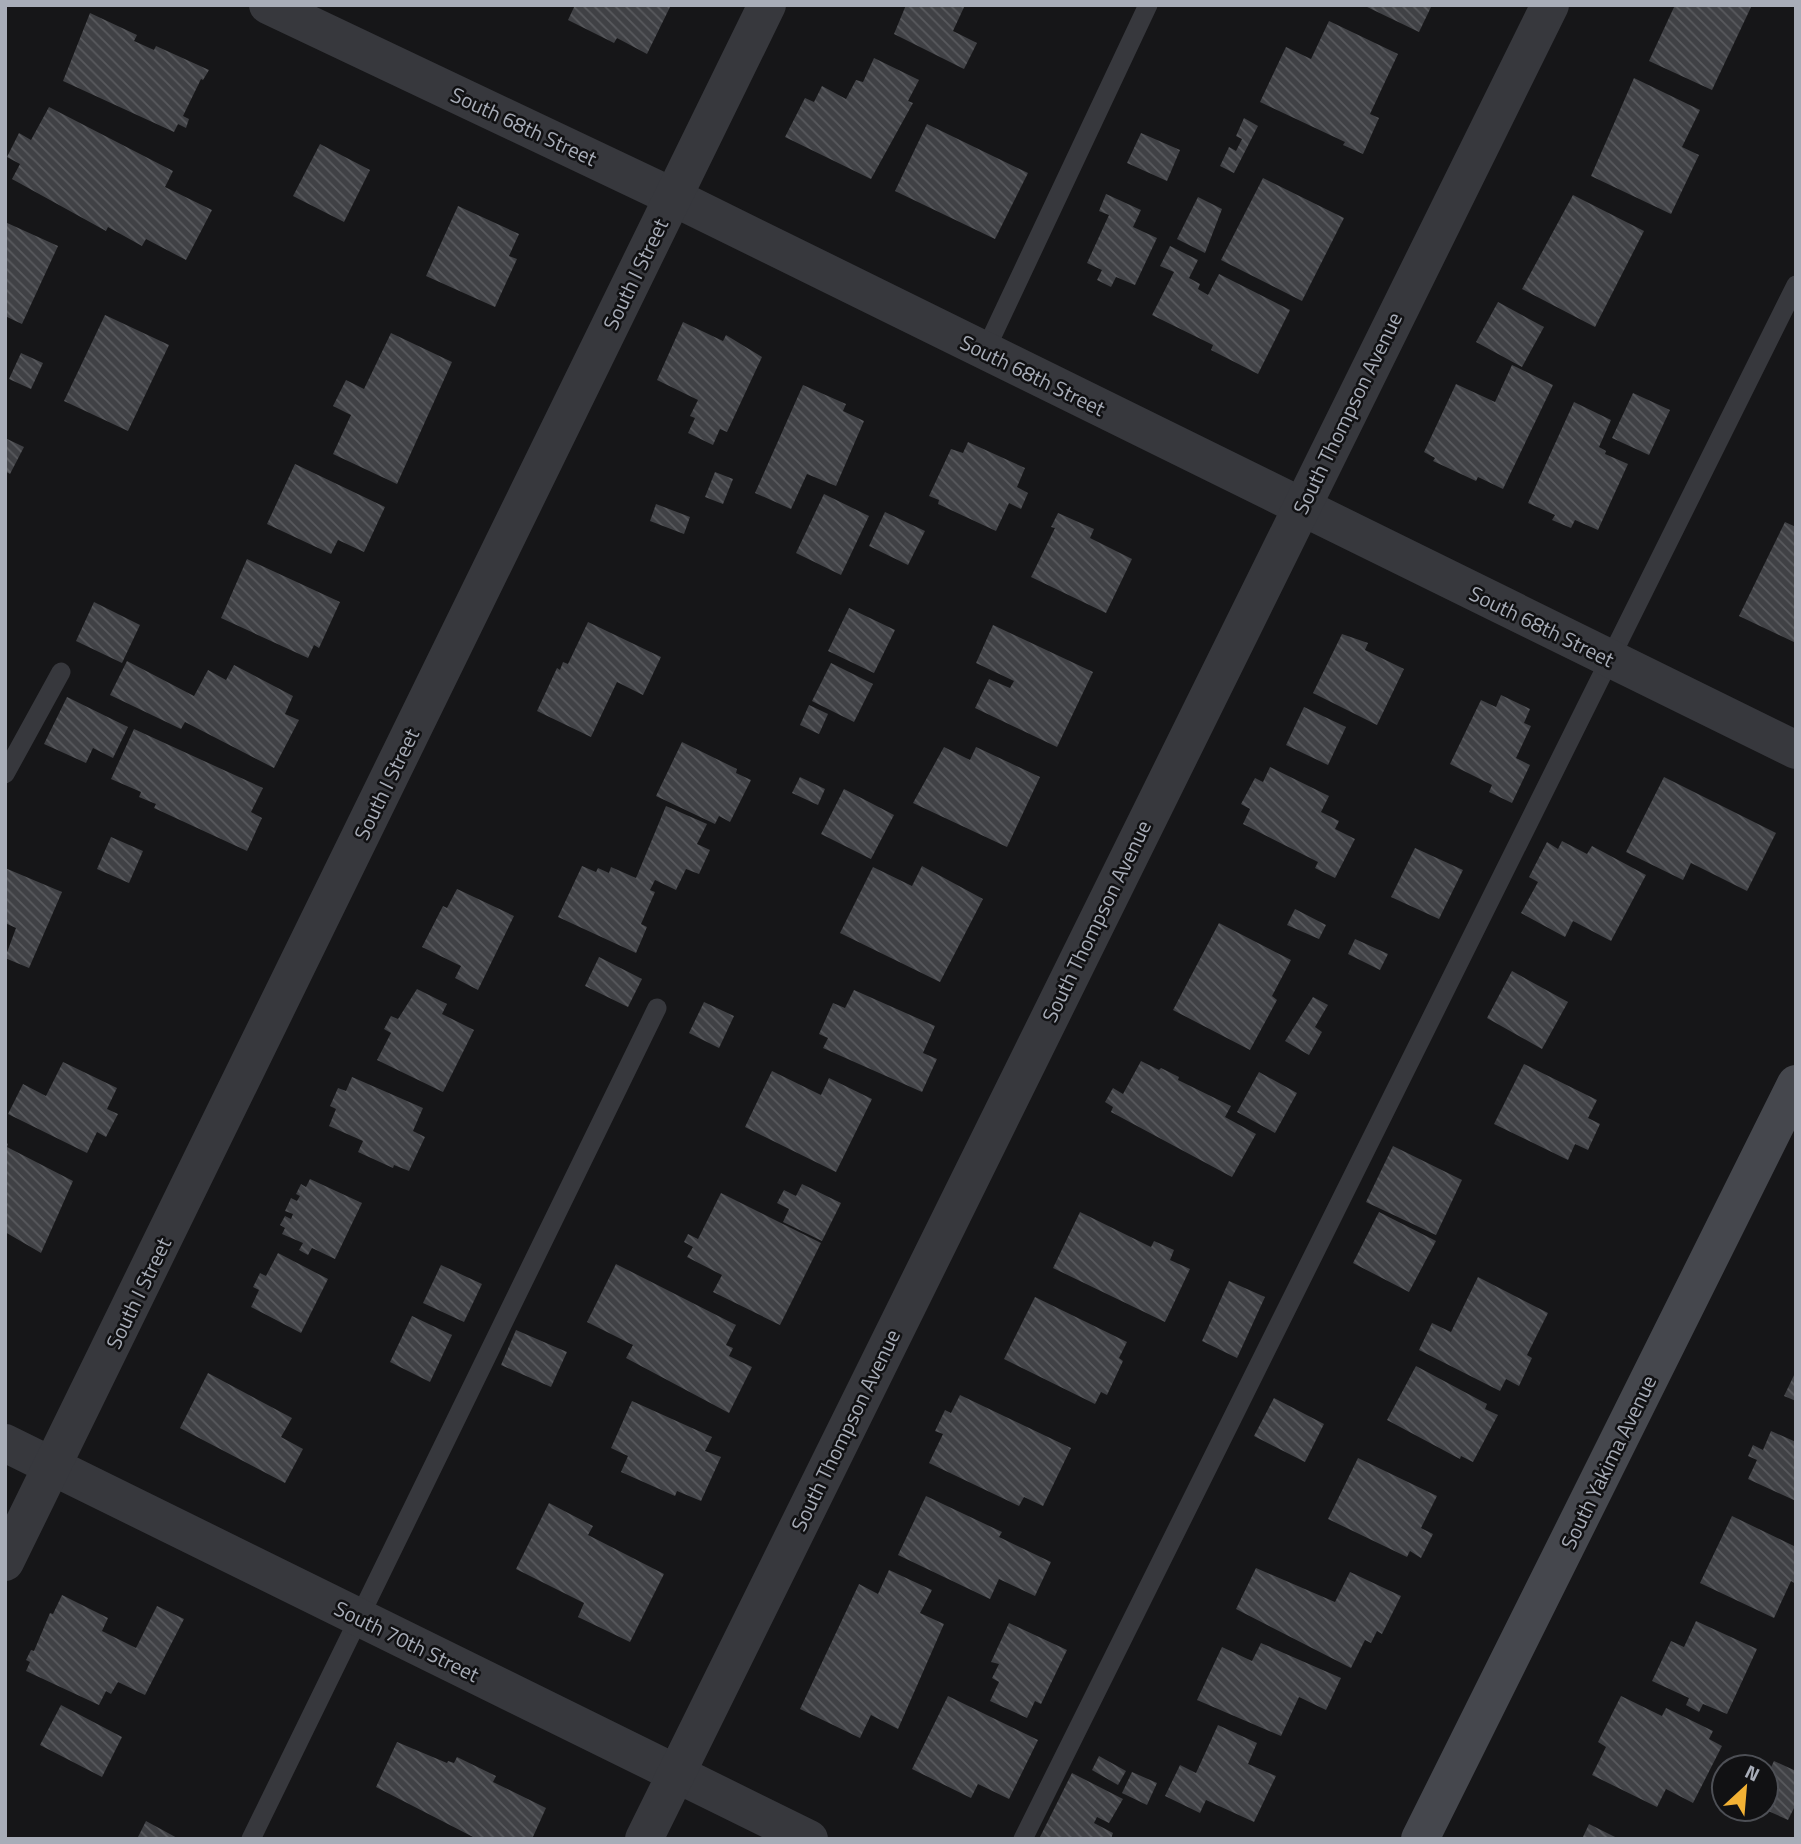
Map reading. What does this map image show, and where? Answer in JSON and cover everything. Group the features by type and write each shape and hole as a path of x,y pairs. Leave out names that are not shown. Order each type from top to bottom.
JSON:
{"main road":[{"name":"South Yakima Avenue","path":"1420,1839 1796,1084"}],"street":[{"name":"South 68th Street","path":"268,5 673,197 1796,750"},
{"name":"South I Street","path":"5,1562 767,5"},
{"name":"South Thompson Avenue","path":"644,1839 1550,5"},
{"name":"South 70th Street","path":"5,1443 808,1839"}],"lane":[{"path":"985,351 1148,5"},
{"path":"1023,1839 1796,285"},
{"path":"5,774 61,672"},
{"path":"251,1839 657,1007"}],"building":[{"path":"575,5 671,5 647,54 617,38 614,43 568,20"},
{"path":"906,5 965,5 953,31 977,43 964,69 894,34"},
{"path":"1363,5 1432,5 1419,32"},
{"path":"1675,5 1752,5 1712,90 1649,61"},
{"path":"90,13 137,35 134,41 154,50 156,46 209,70 203,80 201,79 183,116 189,119 186,128 178,124 174,132 63,81"},
{"path":"1329,21 1398,54 1370,114 1379,118 1363,154 1343,145 1345,142 1260,102 1286,47 1311,59"},
{"path":"874,58 919,80 908,101 913,103 871,179 785,137 805,98 814,102 822,86 846,99 856,80 863,82"},
{"path":"1634,78 1700,110 1682,147 1699,155 1671,214 1591,176"},
{"path":"49,107 173,171 165,187 212,210 186,260 146,239 142,246 108,227 106,231 12,179 20,164 7,157 19,133 31,140"},
{"path":"1244,118 1258,126 1234,173 1220,166 1229,147 1236,151 1242,139 1236,136"},
{"path":"927,124 1028,173 995,239 895,191"},
{"path":"1141,133 1180,150 1167,181 1127,163"},
{"path":"320,144 370,170 344,222 293,196"},
{"path":"1263,178 1344,218 1302,301 1221,260"},
{"path":"1106,194 1141,210 1133,227 1157,238 1135,285 1116,277 1111,287 1097,280 1102,270 1087,263 1109,215 1099,211"},
{"path":"1573,195 1644,231 1595,327 1522,289"},
{"path":"1198,197 1222,209 1205,253 1177,239"},
{"path":"458,206 519,234 509,256 517,259 495,307 426,276"},
{"path":"5,222 58,246 22,324 5,316"},
{"path":"1170,246 1198,260 1189,278 1200,284 1198,289 1208,295 1219,274 1290,310 1258,374 1211,350 1213,345 1152,315 1174,272 1160,266"},
{"path":"1498,302 1544,327 1522,367 1476,342"},
{"path":"105,315 169,345 128,431 64,401"},
{"path":"683,322 723,341 726,335 762,357 727,432 720,429 713,445 688,433 695,418 690,416 698,400 657,380"},
{"path":"391,333 452,362 397,484 333,454 351,415 333,406 346,380 364,389"},
{"path":"21,353 43,363 31,389 9,379"},
{"path":"1512,365 1553,385 1503,489 1478,477 1476,481 1433,461 1435,458 1424,452 1456,384 1495,402"},
{"path":"803,385 846,404 843,411 864,421 836,486 807,474 791,509 755,493"},
{"path":"1633,393 1670,410 1649,455 1612,438"},
{"path":"1574,402 1611,420 1599,447 1606,451 1605,454 1628,464 1598,530 1575,520 1571,528 1552,520 1555,515 1528,503"},
{"path":"5,438 24,447 10,474 5,471"},
{"path":"968,442 1025,468 1017,487 1028,493 1021,509 1009,503 996,531 938,504 939,500 929,496 951,449 963,453"},
{"path":"295,464 385,507 364,552 338,540 331,554 267,524"},
{"path":"715,472 733,479 723,504 705,497"},
{"path":"824,494 869,516 841,575 796,553"},
{"path":"656,504 690,517 684,534 650,521"},
{"path":"885,512 925,531 908,565 869,546"},
{"path":"1058,513 1094,529 1090,538 1132,559 1106,613 1031,577 1055,528 1051,527"},
{"path":"1785,522 1796,527 1796,643 1739,616"},
{"path":"247,559 340,602 319,648 314,645 308,658 221,618"},
{"path":"94,602 140,625 122,663 76,641"},
{"path":"849,608 895,630 874,673 828,651"},
{"path":"588,622 661,657 643,695 617,682 591,737 537,711 557,668 560,670 563,662 568,664"},
{"path":"993,625 1093,672 1057,747 975,708 989,679 1010,688 1014,681 976,663"},
{"path":"1342,634 1368,643 1365,650 1404,669 1377,725 1313,693"},
{"path":"127,661 194,696 208,670 226,680 234,665 293,696 285,714 299,720 274,768 185,722 181,729 110,695"},
{"path":"831,663 873,684 854,722 812,701"},
{"path":"1501,695 1530,709 1524,723 1531,726 1516,758 1530,765 1512,803 1489,792 1492,785 1450,764 1481,700 1496,707"},
{"path":"67,697 128,727 113,758 93,748 86,763 44,744"},
{"path":"809,705 828,714 819,734 800,725"},
{"path":"1304,707 1346,727 1328,765 1286,745"},
{"path":"134,729 263,788 251,812 262,818 247,851 154,808 156,804 139,797 141,792 111,779"},
{"path":"682,742 737,769 736,773 751,780 730,822 719,816 715,824 656,796"},
{"path":"944,747 970,760 976,747 1040,777 1007,847 913,803"},
{"path":"1270,767 1329,796 1321,812 1339,821 1335,829 1355,839 1335,878 1315,868 1318,862 1243,824 1250,809 1241,804 1255,778 1263,782"},
{"path":"800,777 825,789 818,805 792,793"},
{"path":"1664,777 1776,833 1747,891 1691,863 1683,880 1626,852"},
{"path":"844,789 894,815 871,859 821,834"},
{"path":"666,806 707,824 697,844 710,850 699,874 686,869 676,890 655,880 650,890 655,892 641,924 647,927 636,953 558,917 582,866 596,872 598,868 609,873 611,867 636,878"},
{"path":"111,837 143,851 129,883 97,869"},
{"path":"1562,841 1587,854 1592,846 1646,875 1611,941 1573,921 1565,937 1521,913 1538,882 1529,877 1547,842 1558,849"},
{"path":"1415,848 1463,870 1439,919 1391,897"},
{"path":"922,866 983,899 940,982 840,933 873,867 912,886"},
{"path":"5,868 62,892 29,968 5,958 16,928 5,923"},
{"path":"457,889 514,916 478,990 455,978 461,966 422,947 443,906 447,908"},
{"path":"1295,909 1326,925 1319,939 1287,925"},
{"path":"1219,923 1291,960 1272,996 1277,1000 1250,1050 1173,1010"},
{"path":"1355,939 1388,954 1380,970 1348,954"},
{"path":"599,957 642,979 628,1007 585,986"},
{"path":"1512,971 1568,1002 1542,1049 1487,1018"},
{"path":"417,989 447,1004 442,1014 474,1030 443,1092 377,1060 391,1033 384,1029 391,1016 398,1019"},
{"path":"854,990 935,1026 923,1053 937,1059 922,1092 823,1048 828,1038 819,1034 833,1003 845,1008"},
{"path":"1313,997 1328,1005 1315,1027 1322,1032 1309,1055 1285,1041"},
{"path":"704,1002 734,1016 719,1048 689,1033"},
{"path":"1141,1061 1179,1077 1178,1080 1231,1106 1225,1117 1256,1134 1232,1177 1111,1112 1113,1107 1105,1102 1113,1088 1123,1094"},
{"path":"63,1062 117,1088 107,1109 118,1114 106,1137 97,1132 87,1153 8,1114 23,1084 46,1096"},
{"path":"1524,1064 1597,1100 1588,1118 1600,1124 1588,1150 1575,1144 1568,1160 1494,1124"},
{"path":"772,1071 821,1095 829,1078 872,1099 836,1172 745,1127"},
{"path":"1259,1072 1297,1093 1275,1133 1237,1112"},
{"path":"352,1077 423,1108 413,1131 425,1137 409,1171 394,1165 393,1168 358,1152 363,1141 329,1126 336,1109 330,1106 338,1088 346,1091"},
{"path":"5,1142 7,1147 73,1181 41,1253 5,1232"},
{"path":"1393,1146 1462,1180 1436,1235 1366,1202"},
{"path":"310,1179 362,1203 335,1259 312,1248 308,1255 299,1250 303,1243 282,1234 285,1228 280,1225 285,1216 291,1219 293,1214 285,1211 291,1198 297,1201 300,1196 296,1194 301,1184 306,1187"},
{"path":"802,1184 841,1203 822,1241 783,1222 789,1209 777,1203 784,1190 796,1196"},
{"path":"721,1193 821,1243 780,1325 713,1292 722,1275 687,1257 693,1247 684,1242 688,1234 698,1239"},
{"path":"1080,1212 1151,1247 1154,1241 1174,1250 1170,1260 1190,1269 1165,1322 1053,1268"},
{"path":"1379,1212 1436,1241 1409,1292 1353,1263"},
{"path":"278,1253 328,1279 301,1333 251,1307 259,1290 253,1287 260,1273 266,1276"},
{"path":"616,1264 736,1325 726,1345 733,1348 729,1356 752,1367 729,1413 626,1358 633,1345 587,1322"},
{"path":"441,1265 482,1284 464,1322 423,1303"},
{"path":"1478,1277 1548,1313 1527,1355 1532,1358 1519,1386 1506,1379 1500,1391 1419,1350 1432,1323 1451,1332"},
{"path":"1229,1281 1265,1297 1237,1358 1202,1341"},
{"path":"1035,1297 1127,1342 1119,1358 1123,1361 1107,1395 1101,1392 1095,1404 1004,1359"},
{"path":"412,1316 452,1335 430,1382 390,1362"},
{"path":"516,1330 567,1352 551,1387 501,1365"},
{"path":"1416,1366 1487,1404 1485,1409 1498,1415 1473,1462 1461,1456 1460,1459 1387,1420"},
{"path":"1796,1371 1796,1401 1784,1396"},
{"path":"208,1373 292,1418 281,1437 303,1449 285,1483 180,1428"},
{"path":"960,1395 1071,1448 1043,1506 1024,1497 1019,1506 929,1463 943,1434 935,1431 945,1410 951,1413"},
{"path":"1274,1398 1324,1424 1305,1462 1254,1436"},
{"path":"632,1401 712,1437 705,1451 721,1457 701,1501 677,1491 675,1496 621,1472 628,1456 611,1448"},
{"path":"1771,1431 1796,1442 1796,1501 1748,1479 1757,1460 1748,1456 1753,1445 1763,1450"},
{"path":"1358,1458 1437,1496 1421,1528 1433,1534 1421,1558 1410,1551 1407,1557 1328,1519"},
{"path":"926,1496 1002,1532 999,1537 1051,1562 1035,1596 999,1579 990,1599 898,1555"},
{"path":"549,1503 593,1526 588,1535 664,1574 630,1642 578,1617 584,1603 516,1569"},
{"path":"1732,1516 1796,1547 1796,1584 1791,1581 1774,1618 1700,1583"},
{"path":"1256,1568 1335,1602 1350,1572 1401,1596 1382,1634 1377,1631 1371,1643 1365,1640 1351,1668 1236,1609"},
{"path":"889,1570 932,1590 920,1613 944,1624 898,1729 871,1715 860,1738 800,1709 859,1584 878,1594"},
{"path":"62,1595 108,1618 102,1631 136,1648 157,1606 184,1619 145,1695 118,1682 111,1694 106,1691 99,1705 26,1671 30,1662 26,1660 31,1650 34,1651 50,1613 53,1614"},
{"path":"1696,1621 1757,1649 1727,1714 1703,1704 1699,1712 1686,1705 1689,1698 1652,1681 1671,1641 1684,1647"},
{"path":"1009,1623 1067,1650 1041,1704 1035,1701 1027,1718 990,1701 999,1682 992,1678 999,1664 991,1662"},
{"path":"1261,1643 1341,1678 1326,1710 1299,1697 1281,1736 1197,1700 1222,1647 1252,1661"},
{"path":"948,1696 1038,1740 1009,1799 978,1784 971,1798 912,1769"},
{"path":"1621,1696 1662,1716 1666,1708 1713,1731 1709,1739 1722,1746 1718,1753 1710,1753 1710,1770 1693,1803 1666,1789 1657,1807 1592,1775 1606,1747 1598,1742"},
{"path":"61,1705 122,1737 102,1777 40,1745"},
{"path":"1218,1725 1257,1743 1248,1764 1276,1776 1254,1822 1206,1800 1200,1813 1165,1796 1180,1765 1196,1773"},
{"path":"397,1742 447,1763 454,1763 457,1757 496,1776 493,1782 546,1808 532,1839 477,1839 376,1787"},
{"path":"1099,1756 1126,1771 1118,1785 1092,1770"},
{"path":"1780,1764 1796,1771 1796,1804 1788,1820 1780,1816"},
{"path":"1132,1772 1157,1783 1147,1805 1122,1793"},
{"path":"1072,1773 1123,1799 1109,1823 1097,1817 1094,1823 1113,1833 1111,1839 1039,1839"},
{"path":"146,1821 179,1839 137,1839"},
{"path":"1589,1824 1619,1839 1582,1839"}]}
